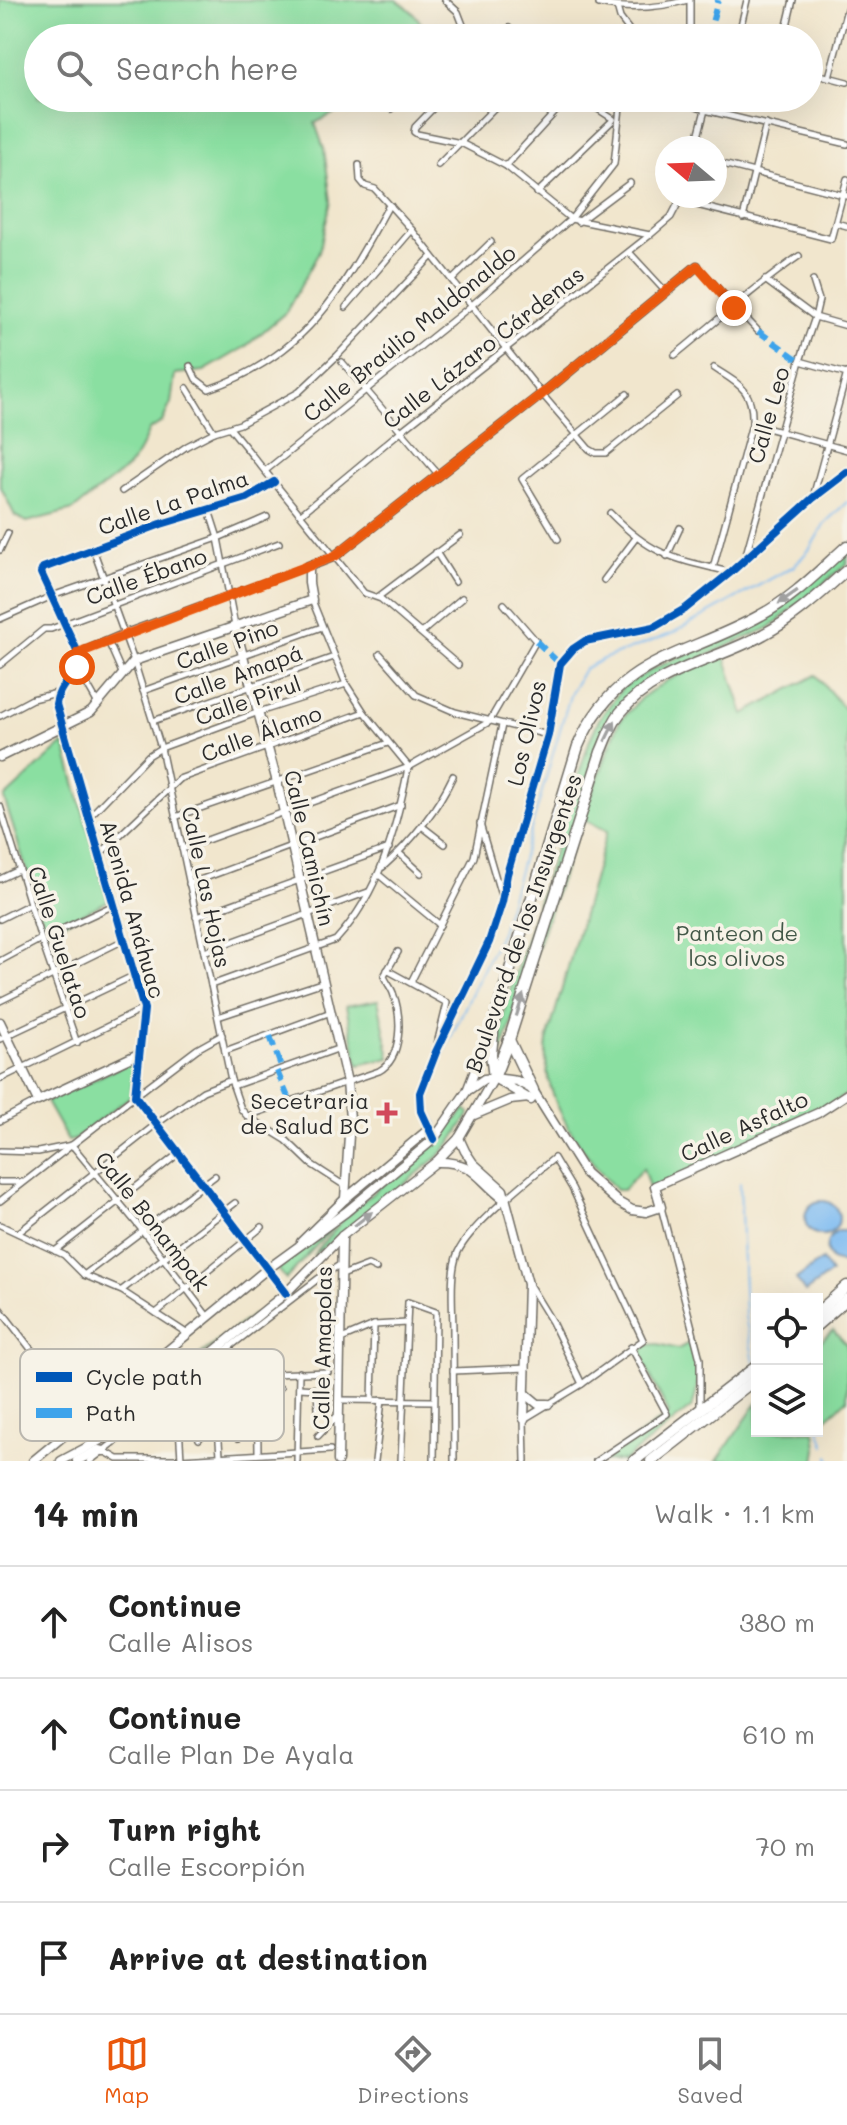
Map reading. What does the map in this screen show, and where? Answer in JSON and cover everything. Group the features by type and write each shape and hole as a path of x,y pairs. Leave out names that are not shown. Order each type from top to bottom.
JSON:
{"highway":[{"name":"Boulevard de los Insurgentes","path":"494,1022 578,746 596,710 616,688 637,672 761,615 797,591 847,546"},
{"name":"Boulevard de los Insurgentes","path":"494,1078 509,1040 601,752 620,713 639,694 662,679 766,633 817,597 847,570"},
{"path":"494,1022 491,1054 494,1078"},
{"path":"509,1040 531,1094"},
{"path":"823,1308 847,1286"},
{"path":"823,1320 847,1299"},
{"path":"634,1461 751,1371"},
{"path":"651,1461 751,1383"}],"street":[{"path":"445,0 458,12 463,24"},
{"path":"599,4 664,7 689,0 690,24"},
{"path":"741,24 747,0"},
{"path":"787,24 793,0"},
{"path":"617,7 624,24"},
{"path":"829,77 847,9"},
{"path":"823,76 847,82"},
{"path":"429,112 414,132 461,143 506,166 571,219 650,235"},
{"path":"438,165 491,112"},
{"path":"506,166 555,112"},
{"path":"537,193 615,117 606,112"},
{"name":"Calle Braúlio Maldonaldo","path":"265,471 472,305 571,219 614,164 618,147 617,112"},
{"path":"698,136 704,112"},
{"path":"714,112 847,144"},
{"path":"743,218 766,124"},
{"path":"359,165 360,180 365,186 375,189 412,230 542,394 576,435 596,453 606,453 677,396"},
{"path":"727,165 845,196"},
{"path":"707,208 831,239 845,196 847,179"},
{"path":"578,222 630,183"},
{"path":"190,366 196,379 209,389 235,380 277,357 301,337 333,299 391,206"},
{"name":"Calle Lázaro Cárdenas","path":"301,514 650,235 671,217 676,208"},
{"path":"836,223 847,226"},
{"path":"346,307 412,230"},
{"path":"452,280 491,242"},
{"path":"629,252 667,292"},
{"path":"122,491 187,446 214,432 240,424 299,392 432,256"},
{"path":"675,355 765,280 799,256"},
{"path":"78,653 124,633 335,556 542,394 697,266 758,331"},
{"path":"765,280 815,317 847,326"},
{"name":"Calle Leo","path":"745,559 815,317 819,300 813,281"},
{"path":"800,361 847,374 813,498"},
{"path":"342,362 438,474"},
{"path":"713,568 752,424 753,410 750,397 741,386 714,368"},
{"path":"187,388 214,432"},
{"path":"558,539 522,479 627,394"},
{"path":"240,424 241,441"},
{"path":"752,424 847,450"},
{"path":"230,428 364,593 378,597 458,665"},
{"name":"Los Olivos","path":"434,1139 421,1111 420,1093 436,1052 489,942 548,735 559,669 573,649 585,641 654,627 685,609 847,472"},
{"name":"Calle La Palma","path":"52,596 41,573 43,568 161,524 254,495 274,482"},
{"name":"Calle Camichín","path":"209,509 347,1082 350,1119 345,1199"},
{"path":"610,513 635,539 667,557 731,572"},
{"path":"0,619 52,596 218,538 267,517"},
{"path":"667,557 680,528"},
{"path":"0,550 8,533"},
{"path":"378,597 460,535"},
{"path":"604,580 635,539"},
{"name":"Calle Ébano","path":"0,665 44,629 279,543"},
{"name":"Calle Las Hojas","path":"93,549 134,661 161,748 232,1083 241,1109 247,1116"},
{"path":"436,552 455,582"},
{"path":"309,566 312,600 346,684 364,712 409,767"},
{"path":"52,596 78,653 77,667 57,693 56,704 62,726"},
{"path":"421,633 462,598"},
{"path":"0,757 91,712 134,661 312,600"},
{"path":"182,849 409,767 489,722 536,641 504,604"},
{"name":"Calle Pino","path":"143,691 322,627"},
{"path":"108,641 124,676"},
{"path":"380,654 416,695 455,712 548,735"},
{"name":"Calle Amapá","path":"153,721 334,657"},
{"path":"77,667 98,704"},
{"name":"Calle Pirul","path":"161,748 346,684"},
{"path":"0,716 32,699 57,693"},
{"name":"Calle Álamo","path":"100,855 179,779 364,712"},
{"path":"411,982 474,857 502,725"},
{"name":"Avenida Anáhuac","path":"62,726 144,1009 135,1096"},
{"path":"175,817 388,743"},
{"path":"88,817 148,756 161,748"},
{"path":"211,985 336,940 383,867 409,767"},
{"path":"383,867 440,805 453,776"},
{"path":"189,884 401,805"},
{"name":"Calle Guelatao","path":"0,806 77,1043"},
{"path":"480,823 502,902"},
{"path":"423,827 445,844"},
{"path":"0,837 9,833"},
{"path":"196,917 389,848"},
{"path":"399,853 421,873"},
{"path":"0,879 19,870"},
{"path":"379,875 440,925"},
{"path":"204,952 369,892"},
{"path":"0,919 30,904"},
{"path":"58,931 114,905"},
{"path":"0,961 41,939"},
{"path":"0,1001 124,940"},
{"path":"247,1116 383,1069 392,1061 399,1036 394,994 384,978 398,952"},
{"path":"387,970 447,1003 436,1052"},
{"path":"3,1037 135,975"},
{"path":"218,1017 324,982"},
{"path":"0,1079 144,1009"},
{"path":"225,1051 331,1012"},
{"path":"0,1022 3,1037 38,1101"},
{"name":"Boulevard de los Insurgentes","path":"169,1349 267,1269 346,1212 434,1139 467,1091 494,1022"},
{"path":"0,1201 197,1049 222,1035"},
{"path":"18,1233 203,1091 340,1048"},
{"path":"0,1121 138,1054"},
{"name":"Boulevard de los Insurgentes","path":"222,1349 286,1293 342,1236 436,1162 459,1138 494,1078"},
{"path":"467,1091 484,1079 517,1081 542,1105 585,1173 618,1202 632,1210 646,1212 661,1207 700,1359 700,1410"},
{"path":"461,1102 471,1107 472,1119 510,1100 531,1094"},
{"name":"Calle Asfalto","path":"661,1207 655,1186 804,1120 847,1094"},
{"path":"135,1096 286,1293"},
{"path":"247,1116 286,1140 311,1164 346,1186"},
{"path":"295,1249 345,1199 429,1129"},
{"path":"459,1138 473,1163 503,1190 528,1284 525,1461"},
{"path":"0,1151 38,1152 72,1145"},
{"name":"Calle Bonampak","path":"72,1145 208,1317"},
{"path":"55,1251 178,1154"},
{"path":"454,1461 453,1305 458,1253 464,1242 505,1200 554,1158 572,1188 643,1340 582,1384 524,1419"},
{"path":"436,1162 467,1165 505,1200"},
{"path":"84,1275 215,1176"},
{"path":"0,1182 23,1182"},
{"path":"122,1291 235,1203"},
{"path":"0,1225 64,1255 84,1275 122,1291 188,1334"},
{"path":"156,1313 262,1227"},
{"name":"Calle Amapolas","path":"338,1461 342,1236"},
{"path":"223,1349 341,1264"},
{"path":"341,1275 368,1265 376,1269"},
{"path":"528,1284 552,1322 582,1384"},
{"path":"401,1461 408,1302 436,1312 434,1461"},
{"path":"0,1309 31,1349"},
{"path":"339,1340 374,1325 407,1323"},
{"path":"372,1400 374,1325"},
{"path":"596,1461 667,1414 631,1347"},
{"path":"453,1371 527,1368"},
{"path":"297,1461 299,1372"},
{"path":"284,1373 328,1372"},
{"path":"299,1388 317,1389 318,1409"},
{"path":"526,1394 538,1404 548,1404"},
{"path":"339,1400 434,1401"},
{"path":"375,1461 382,1400"},
{"path":"318,1436 338,1415"},
{"name":"Boulevard de los Insurgentes","path":"33,1461 57,1441"},
{"name":"Boulevard de los Insurgentes","path":"61,1461 99,1441"},
{"path":"90,1461 117,1441"},
{"path":"180,1441 181,1459"},
{"path":"219,1441 220,1455"},
{"path":"258,1441 258,1453"},
{"path":"77,1461 90,1453 104,1451 114,1459 181,1459 330,1450"}],"green space":[{"path":"0,0 396,0 407,7 422,24 24,24 24,112 337,112 315,123 324,149 331,201 319,252 286,312 245,347 204,371 175,374 171,403 162,422 149,430 138,454 126,469 73,510 27,522 15,516 0,485"},
{"path":"847,551 847,564 769,628 648,681 619,709 496,1061 505,1006 599,719 623,687 653,669 765,619"},
{"name":"Panteon de los olivos","path":"724,653 744,714 816,675 847,712 847,1094 818,1113 650,1190 643,1168 623,1190 616,1190 565,1122 549,1083 546,1062 547,1041 607,831 583,819 619,722 641,698 668,680"},
{"path":"64,743 108,901 46,932 4,798"},
{"path":"378,1000 390,1058 358,1065 346,1006"},
{"path":"130,1062 134,1064 131,1096 74,1140 68,1141 46,1102"},
{"path":"465,1109 470,1113 438,1157 313,1256 348,1214 426,1150"},
{"path":"333,1227 286,1279 278,1269"},
{"path":"833,1330 847,1345 847,1400 824,1420 823,1419 823,1339"},
{"path":"691,1342 698,1374 692,1407 624,1461 602,1461 669,1414 641,1356 645,1345 658,1344 678,1349"},
{"path":"751,1412 751,1437 816,1437 815,1461 717,1461"}],"water":[{"path":"822,1201 834,1206 839,1218 834,1230 822,1235 810,1230 805,1218 810,1206"},
{"path":"838,1231 847,1231 846,1265 831,1260 827,1252 828,1240"},
{"path":"822,1260 831,1273 805,1292 796,1279"}],"waterway":[{"path":"436,1124 428,1106 435,1070 501,932 571,692 584,669 671,634 794,566 809,550 825,523 847,502"},
{"path":"740,1183 745,1316 751,1347"},
{"path":"822,1437 825,1446"},
{"path":"829,1456 830,1461"}],"marked path":[{"path":"712,24 718,0"},
{"path":"758,331 800,361"},
{"path":"536,641 560,664"},
{"path":"270,1036 282,1069"},
{"path":"277,1071 290,1102"}],"cycle path":[{"path":"434,1139 421,1111 420,1093 436,1052 489,942 548,735 560,664 585,641 654,627 685,609 847,472"},
{"path":"274,482 247,498 161,524 43,568 41,573 78,653 75,668 56,704 144,1009 135,1096 286,1293"}],"place":[{"name":"Secetraria de Salud BC","path":"387,1113"}],"route":[{"path":"77,667 78,653 124,633 335,556 542,394 697,266 734,308"}]}
